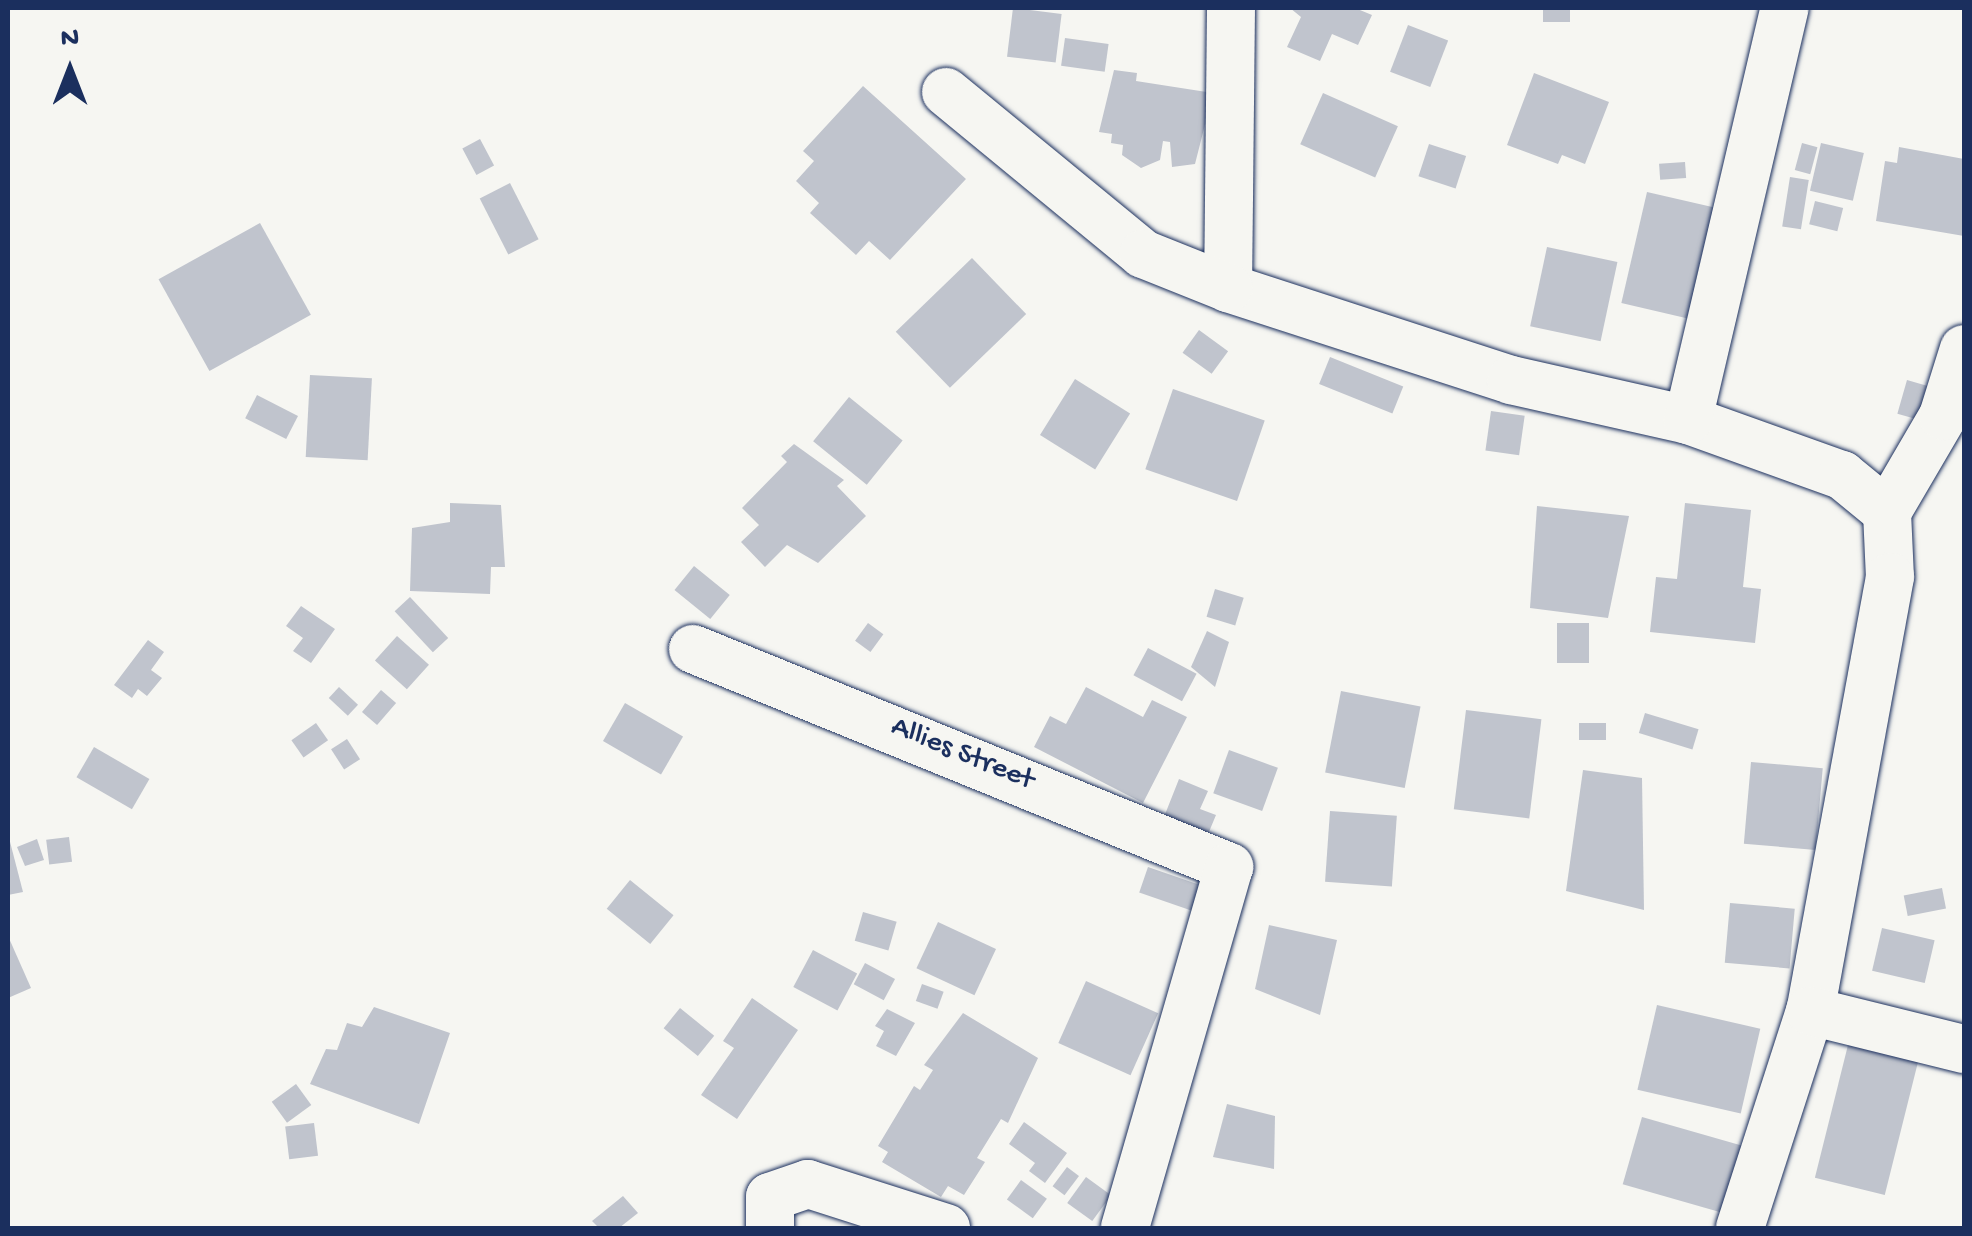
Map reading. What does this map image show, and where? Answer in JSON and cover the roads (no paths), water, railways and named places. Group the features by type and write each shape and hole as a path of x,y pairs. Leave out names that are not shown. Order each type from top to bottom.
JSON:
{"street":[{"path":"1228,288 1231,8"},
{"path":"1688,420 1785,8"},
{"path":"946,92 1143,254 1228,288 1512,380 1688,420 1842,475 1887,512"},
{"path":"1740,1228 1810,1012 1890,577 1887,512 1943,416 1964,349"},
{"name":"Allies Street","path":"693,648 1230,867 1125,1228"},
{"path":"1810,1012 1964,1049"},
{"path":"770,1228 770,1197 808,1184 946,1228"}]}
